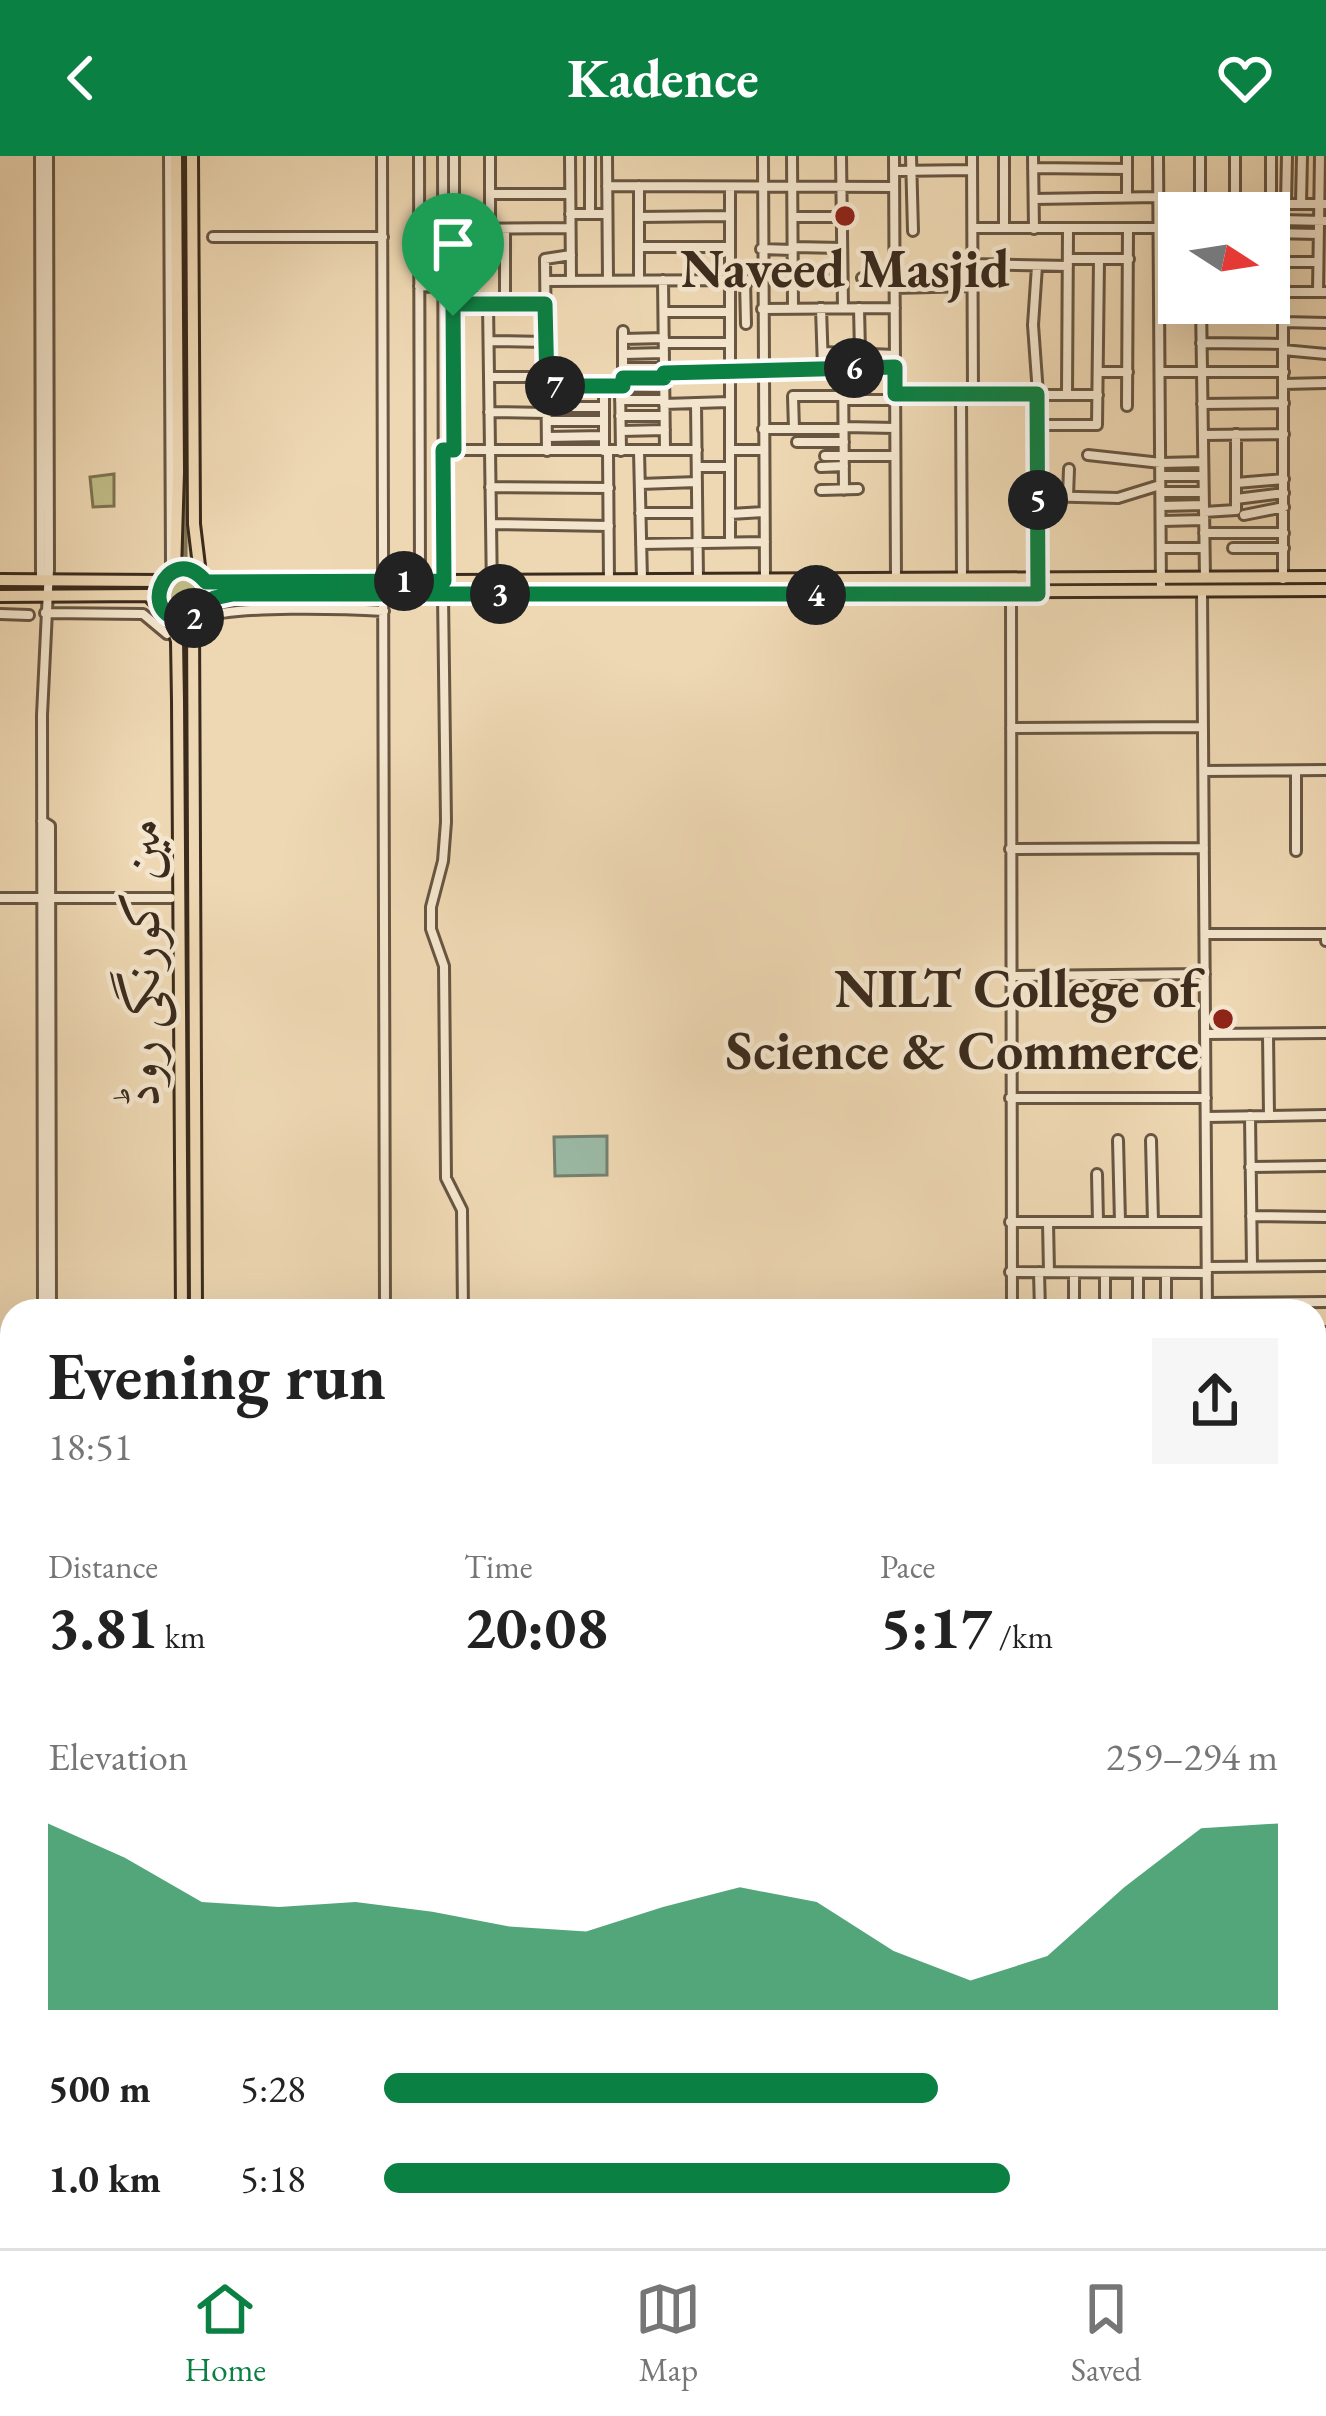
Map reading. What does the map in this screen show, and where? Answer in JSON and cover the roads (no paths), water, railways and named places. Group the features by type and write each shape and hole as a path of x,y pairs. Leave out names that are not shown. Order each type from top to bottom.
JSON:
{"main road":[{"path":"173,156 174,571"},
{"path":"192,156 198,524 208,603"},
{"path":"0,580 162,581 174,571 192,570 203,578 384,588 420,581 443,588"},
{"path":"1284,583 1326,577"},
{"path":"0,596 139,594 164,610 193,619 208,603 226,594 609,580 1038,579 1161,585"},
{"path":"162,581 164,610"},
{"path":"492,587 609,595 1038,594 1200,582 1284,583 1326,590"},
{"name":"مین کورنگی روڈ","path":"164,610 177,641 174,772 182,1299"},
{"name":"مین کورنگی روڈ","path":"193,619 196,1299"}],"street":[{"path":"44,156 48,596 41,821 46,897 47,1299"},
{"path":"382,156 385,1299"},
{"path":"419,156 420,581"},
{"path":"443,156 449,450"},
{"path":"454,156 443,588 446,822 443,861 430,907 431,928 444,966 446,1178 462,1210 463,1299"},
{"path":"490,156 490,229"},
{"path":"570,156 571,281"},
{"path":"590,156 590,214"},
{"path":"607,156 608,280"},
{"path":"763,156 765,595"},
{"path":"793,156 793,308"},
{"path":"842,156 843,308"},
{"path":"894,156 896,594"},
{"path":"911,156 913,231"},
{"path":"940,156 940,170"},
{"path":"972,156 974,395"},
{"path":"1004,156 1004,229"},
{"path":"1034,156 1034,229"},
{"path":"1099,156 1099,169"},
{"path":"1127,156 1127,197"},
{"path":"1158,156 1159,192"},
{"path":"1200,156 1200,192"},
{"path":"1235,156 1235,192"},
{"path":"1271,156 1271,192"},
{"path":"1286,156 1286,192"},
{"path":"1301,204 1302,156"},
{"path":"1290,292 1322,292 1318,262 1322,158"},
{"path":"1034,168 1127,169"},
{"path":"894,171 972,170"},
{"path":"607,186 894,187"},
{"path":"639,186 639,280"},
{"path":"730,188 730,542"},
{"path":"490,194 570,194"},
{"path":"1034,199 1158,197"},
{"path":"1290,204 1323,204"},
{"path":"570,214 607,214"},
{"path":"639,217 728,216"},
{"path":"793,217 842,217"},
{"path":"1290,220 1322,221"},
{"path":"453,229 570,228"},
{"path":"974,228 1158,228"},
{"path":"1127,406 1128,228"},
{"path":"471,229 471,304"},
{"path":"505,229 505,304"},
{"path":"1066,394 1068,230"},
{"path":"1290,235 1321,237"},
{"path":"213,237 382,237"},
{"path":"639,247 728,247"},
{"path":"761,249 842,248"},
{"path":"547,451 546,257 571,256"},
{"path":"1038,425 1097,425 1099,260"},
{"path":"972,264 1037,266 1129,260"},
{"path":"1290,262 1318,262"},
{"path":"1037,266 1033,326 1038,594"},
{"path":"862,278 895,274"},
{"path":"793,279 842,280"},
{"path":"663,280 665,451"},
{"path":"745,280 746,324"},
{"path":"546,281 762,280"},
{"path":"419,286 443,287"},
{"path":"895,287 972,286"},
{"path":"453,304 545,304"},
{"path":"488,304 492,587"},
{"path":"821,308 823,368"},
{"path":"859,308 860,352"},
{"path":"762,309 895,308"},
{"path":"664,313 762,324"},
{"path":"1290,319 1326,323"},
{"path":"1159,324 1161,585"},
{"path":"1202,324 1207,1299"},
{"path":"1283,324 1284,583"},
{"path":"621,451 623,335 664,345"},
{"path":"489,341 547,341"},
{"path":"1202,343 1326,354"},
{"path":"623,354 664,345 729,344"},
{"path":"823,352 895,355"},
{"path":"489,377 604,386 622,380 763,370 895,367"},
{"path":"843,368 844,490"},
{"path":"1098,372 1128,372"},
{"path":"1160,372 1283,372"},
{"path":"622,380 664,377"},
{"path":"1284,384 1326,383"},
{"path":"604,386 609,595"},
{"path":"961,395 962,594"},
{"path":"794,429 793,396 1097,395"},
{"path":"620,400 729,402"},
{"path":"696,403 698,580"},
{"path":"1202,404 1284,403"},
{"path":"547,414 604,406"},
{"path":"490,412 604,422"},
{"path":"620,416 664,416"},
{"path":"764,429 895,428"},
{"path":"621,431 664,430"},
{"path":"1161,506 1235,511 1236,434"},
{"path":"1203,435 1284,434"},
{"path":"547,437 604,436"},
{"path":"797,442 844,442"},
{"path":"449,450 697,450"},
{"path":"730,450 764,450"},
{"path":"640,451 641,580"},
{"path":"1088,455 1203,462"},
{"path":"825,456 844,461"},
{"path":"820,466 895,456"},
{"path":"697,467 730,467"},
{"path":"1068,496 1069,469"},
{"path":"1038,496 1118,498 1203,476"},
{"path":"1236,483 1284,478"},
{"path":"640,484 697,482"},
{"path":"1161,485 1204,492"},
{"path":"490,487 609,488"},
{"path":"821,490 858,489"},
{"path":"1236,499 1284,493"},
{"path":"1244,515 1284,507"},
{"path":"730,514 764,512"},
{"path":"1162,521 1204,512"},
{"path":"640,513 697,513"},
{"path":"491,524 609,526"},
{"path":"1204,533 1284,533"},
{"path":"640,544 765,542"},
{"path":"1162,548 1204,548"},
{"path":"1233,548 1284,548"},
{"path":"1011,594 1011,1299"},
{"path":"208,603 204,618 215,613 283,609 384,611"},
{"path":"45,613 164,610"},
{"path":"0,614 29,615"},
{"path":"143,614 167,634"},
{"path":"1011,728 1203,727"},
{"path":"1204,771 1326,770"},
{"path":"1296,771 1296,851"},
{"path":"1010,849 1204,848"},
{"path":"0,898 171,898"},
{"path":"1204,934 1326,934 1326,941"},
{"path":"1010,976 1205,974"},
{"path":"1205,1034 1326,1033"},
{"path":"1268,1034 1269,1116"},
{"path":"1010,1098 1206,1098"},
{"path":"1206,1117 1326,1115"},
{"path":"1250,1116 1252,1266"},
{"path":"1118,1140 1120,1222"},
{"path":"1151,1140 1153,1222"},
{"path":"1250,1167 1326,1166"},
{"path":"1097,1174 1098,1222"},
{"path":"1251,1216 1326,1217"},
{"path":"1010,1222 1206,1222"},
{"path":"1041,1299 1048,1222"},
{"path":"1010,1273 1326,1266"},
{"path":"1074,1273 1074,1299"},
{"path":"1105,1273 1106,1299"},
{"path":"1138,1273 1138,1299"},
{"path":"1166,1273 1166,1299"}],"place":[{"name":"Naveed Masjid","path":"845,216"},
{"name":"NILT College of Science & Commerce","path":"1223,1019"}]}
